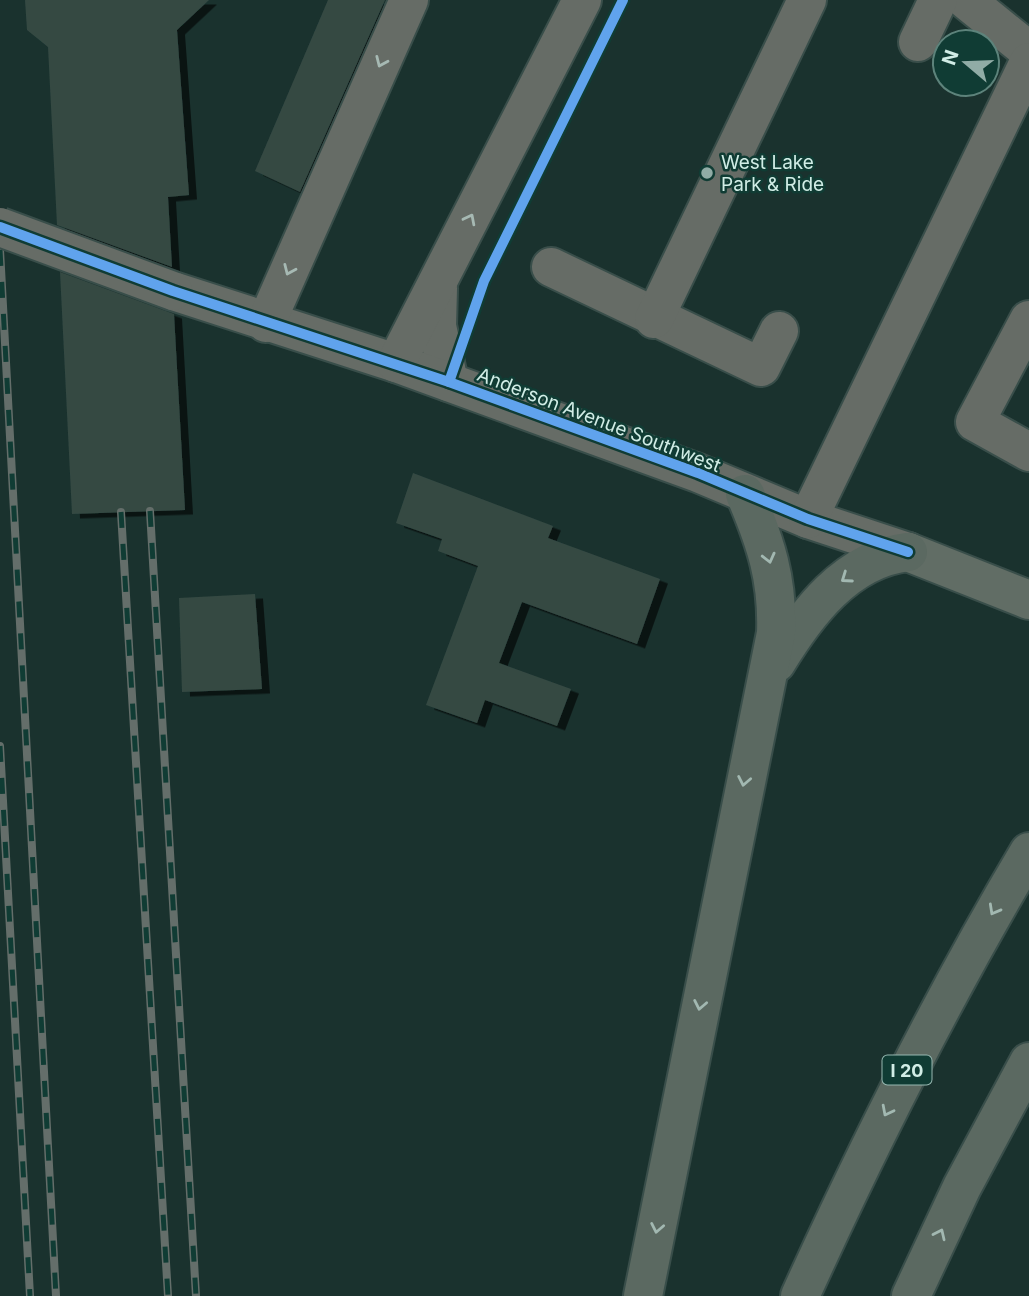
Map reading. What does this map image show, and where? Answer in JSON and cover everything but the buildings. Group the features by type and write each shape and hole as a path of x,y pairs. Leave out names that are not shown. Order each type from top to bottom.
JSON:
{"highway":[{"path":"643,1296 743,786 776,633 777,597 763,534 745,494"},
{"path":"768,675 799,625 840,581 891,554 908,552"},
{"name":"I 20","path":"800,1296 855,1173 923,1039 1029,852"},
{"path":"911,1296 962,1187 1029,1062"}],"main road":[{"name":"Anderson Avenue Southwest","path":"908,552 1029,600"}],"street":[{"path":"266,323 409,0"},
{"path":"396,363 582,0"},
{"path":"654,318 807,0"},
{"path":"918,42 938,0"},
{"path":"966,0 1029,51"},
{"path":"808,519 1029,62"},
{"name":"Anderson Avenue Southwest","path":"0,227 266,323 396,363 698,473 808,519 908,552"},
{"path":"551,268 761,367 779,331"},
{"path":"439,280 437,326 449,382"},
{"path":"1029,320 975,422 1029,452"}],"railway":[{"path":"0,250 56,1296"},
{"path":"150,511 196,1296"},
{"path":"121,512 168,1296"},
{"path":"0,746 30,1296"}],"cycle path":[{"path":"449,382 484,281 623,0"},
{"path":"0,227 173,291 449,382 698,473 808,519 908,552"}],"place":[{"name":"West Lake Park & Ride","path":"707,173"}]}
